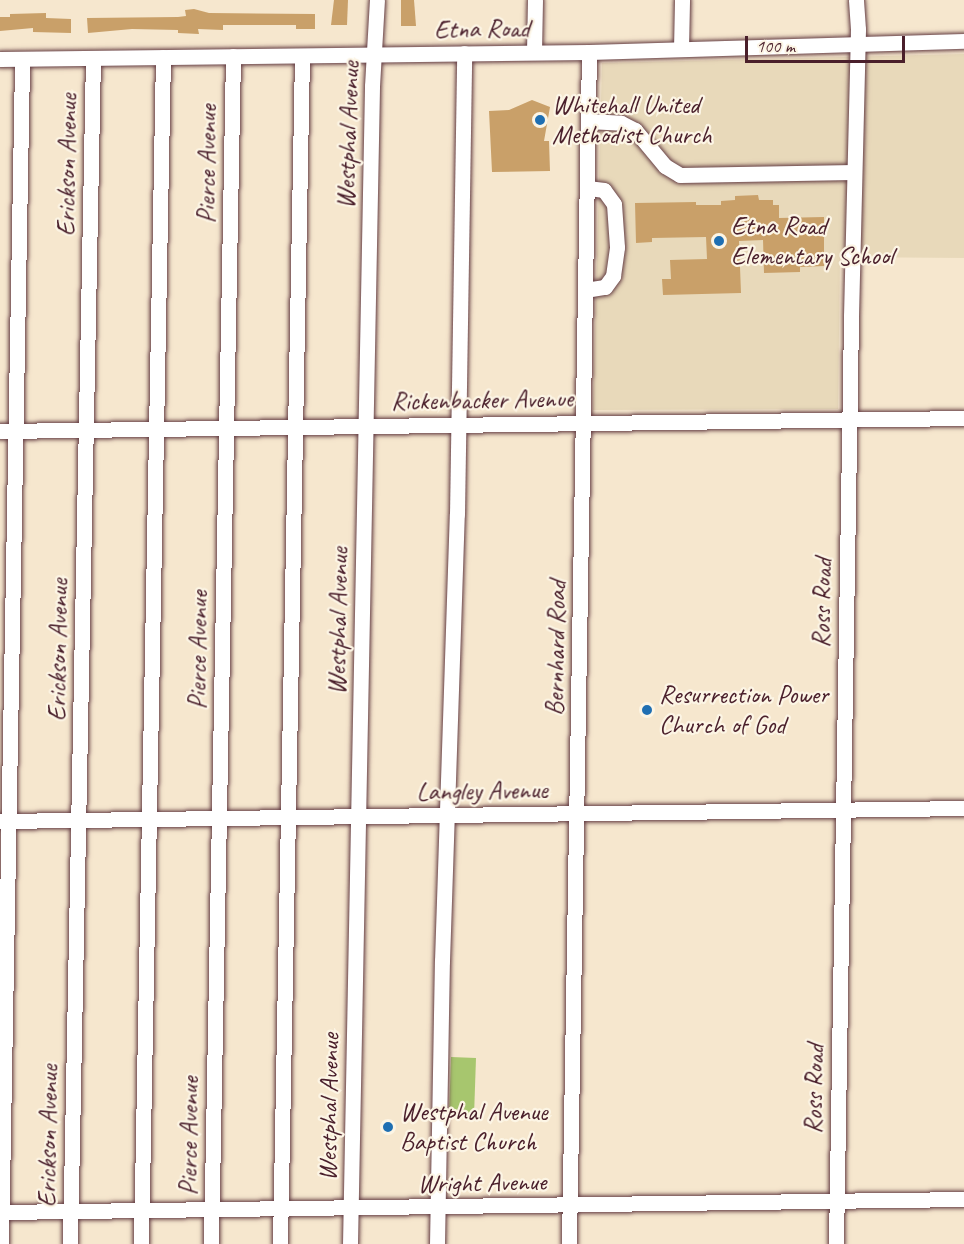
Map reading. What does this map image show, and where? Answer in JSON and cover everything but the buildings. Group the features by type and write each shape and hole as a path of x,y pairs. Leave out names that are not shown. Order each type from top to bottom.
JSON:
{"street":[{"name":"Westphal Avenue","path":"350,1244 365,425 377,0"},
{"path":"534,52 535,0"},
{"path":"681,49 682,0"},
{"name":"Ross Road","path":"836,1244 856,0"},
{"name":"Etna Road","path":"0,59 589,52 964,41"},
{"name":"Bernhard Road","path":"569,1244 589,52"},
{"path":"437,1244 440,1207 442,961 448,815 464,53"},
{"name":"Pierce Avenue","path":"211,1244 233,56"},
{"path":"280,1244 302,56"},
{"path":"141,1244 155,572 154,473 158,429 163,57"},
{"name":"Erickson Avenue","path":"70,1244 93,58"},
{"path":"1,1244 7,844 5,820 17,430 22,59"},
{"path":"588,121 621,123 635,130 665,166 680,175 854,172"},
{"path":"585,290 605,287 615,269 616,247 614,204 604,190 587,188"},
{"name":"Rickenbacker Avenue","path":"0,431 964,418"},
{"name":"Langley Avenue","path":"5,820 964,808"},
{"name":"Wright Avenue","path":"1,1212 964,1199"}],"shaded area":[{"name":"Etna Road Elementary School","path":"964,54 964,258 840,257 838,409 593,410 602,63"}],"green space":[{"path":"451,1057 476,1058 474,1116 449,1115"}],"place":[{"name":"Whitehall United Methodist Church","path":"540,120"},
{"name":"Etna Road Elementary School","path":"719,241"},
{"name":"Resurrection Power Church of God","path":"647,710"},
{"name":"Westphal Avenue Baptist Church","path":"388,1127"}]}
